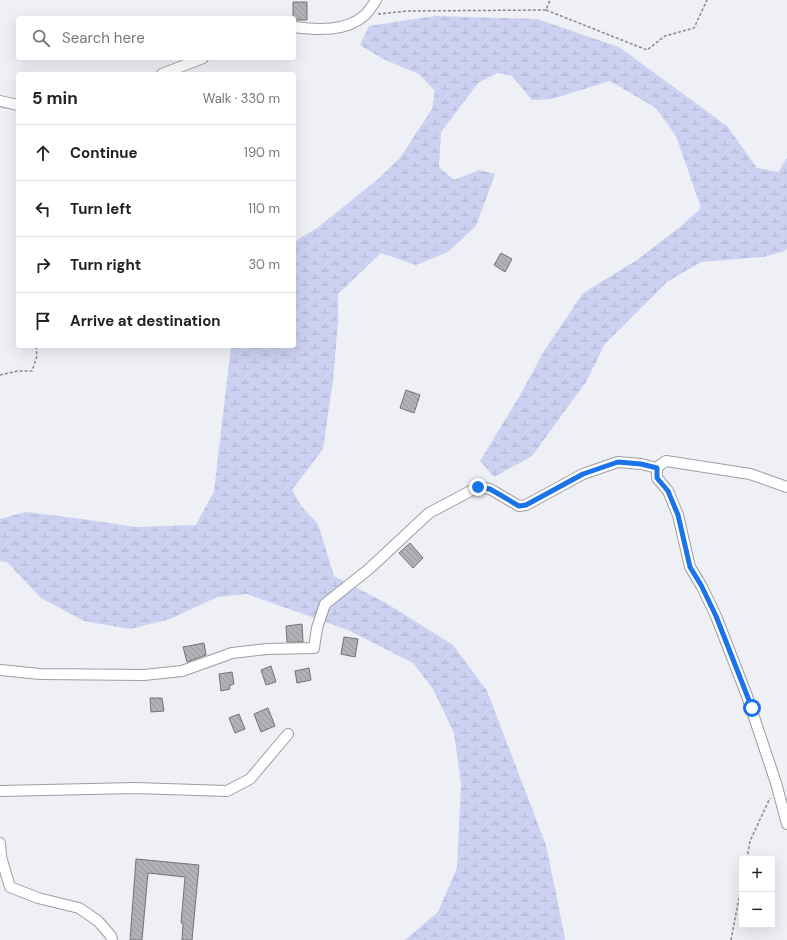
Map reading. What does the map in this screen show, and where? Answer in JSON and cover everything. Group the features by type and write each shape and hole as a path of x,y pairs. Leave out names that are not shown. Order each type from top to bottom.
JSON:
{"street":[{"path":"296,27 319,30 350,25 366,15 376,0"},
{"path":"167,72 199,60"},
{"path":"0,101 16,105"},
{"path":"787,487 750,474 666,461 657,468 657,478 668,491 678,515 690,567 701,585 716,616 747,696 776,783 787,824"},
{"path":"0,670 40,674 144,675 182,671 232,653 267,649 314,648 317,628 325,604 369,569 429,513 478,487 490,489 519,506 526,505 583,474 618,462 641,464 657,468"},
{"path":"0,791 135,788 227,791 250,779 288,734"},
{"path":"0,843 1,857 10,887 38,898 79,908 98,921 111,936 112,940"}],"path":[{"path":"546,10 550,0"},
{"path":"366,15 407,11 546,10 647,50 665,36 694,28 707,0"},
{"path":"0,375 18,371 32,371 37,356 36,348"},
{"path":"748,856 750,841 770,798"},
{"path":"731,940 740,892"}],"green space":[{"path":"435,16 537,19 619,47 727,126 757,168 778,172 787,158 787,248 785,251 763,257 701,262 667,282 605,344 586,382 532,456 494,477 480,461 519,397 544,351 583,293 637,260 681,226 701,208 676,136 656,108 610,81 552,99 532,100 512,76 498,73 479,82 441,132 439,167 454,180 479,170 495,174 476,226 448,252 416,265 381,253 338,294 338,323 333,380 323,449 292,490 302,507 318,524 334,576 386,603 453,645 487,691 546,845 565,938 564,940 405,940 438,912 457,868 461,784 454,733 433,689 413,663 348,630 247,594 217,597 170,619 130,629 84,621 41,598 7,562 0,561 0,519 25,512 136,527 196,525 214,491 231,348 296,348 296,241 317,228 378,179 400,158 432,109 435,91 419,74 383,59 360,45 369,26"}],"building":[{"path":"293,2 307,2 307,20 296,20 296,16 293,16"},
{"path":"501,253 512,259 505,272 494,265"},
{"path":"406,390 420,395 414,413 400,408"},
{"path":"410,543 423,558 413,568 399,553"},
{"path":"302,624 303,642 287,642 286,626"},
{"path":"344,637 358,639 355,657 341,654"},
{"path":"204,643 206,655 187,662 183,647"},
{"path":"271,666 276,682 266,685 261,670"},
{"path":"309,668 311,680 297,683 295,671"},
{"path":"232,672 234,684 229,686 230,689 221,691 219,674"},
{"path":"150,698 162,698 164,711 151,712"},
{"path":"268,708 275,726 261,732 254,714"},
{"path":"239,714 245,729 235,733 229,718"},
{"path":"136,859 199,865 192,940 182,940 183,923 181,923 185,877 148,873 142,940 130,940"}],"route":[{"path":"478,487 490,489 519,506 526,505 583,474 618,462 641,464 657,468 657,478 668,491 678,515 690,567 701,585 716,616 752,708"}]}
